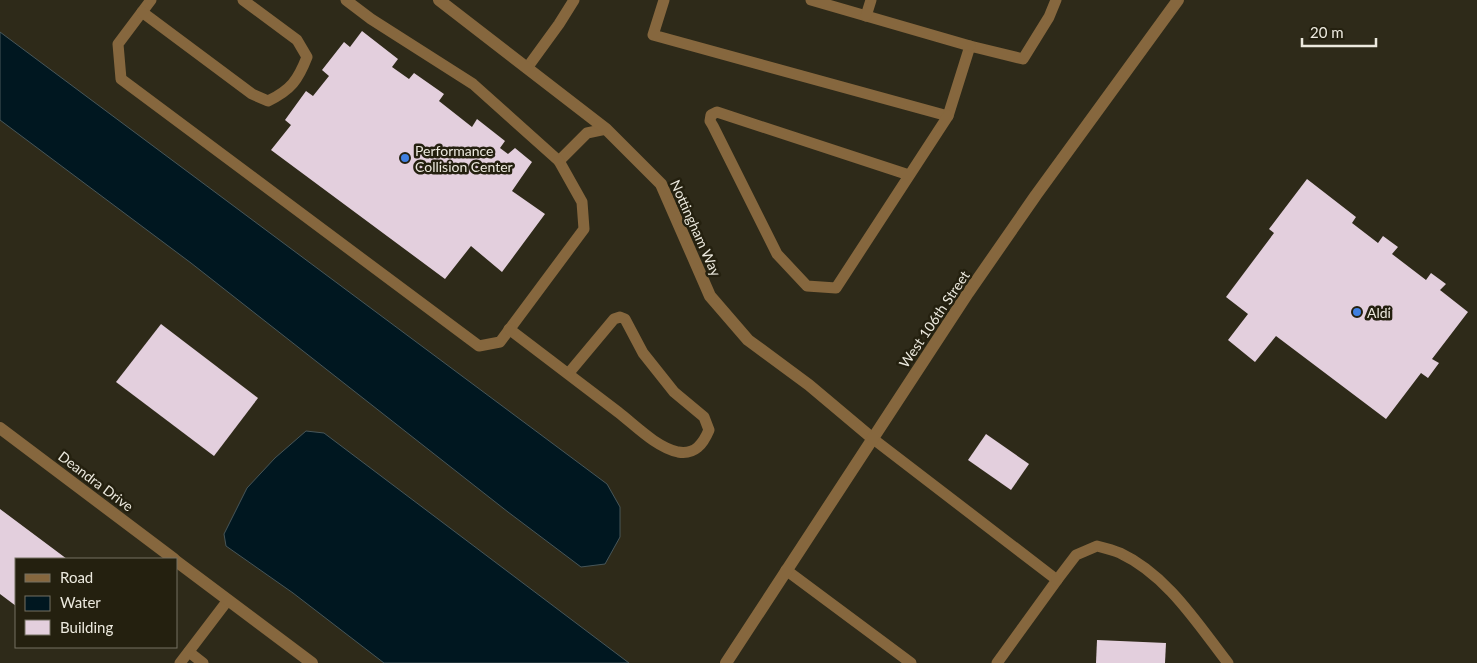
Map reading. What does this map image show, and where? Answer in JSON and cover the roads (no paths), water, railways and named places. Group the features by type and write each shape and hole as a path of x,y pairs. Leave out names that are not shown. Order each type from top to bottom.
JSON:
{"street":[{"name":"Nottingham Way","path":"439,0 606,129 661,184 710,296 748,340 809,385 872,438"},
{"name":"West 106th Street","path":"726,663 872,438 1036,195 1178,0"},
{"name":"Deandra Drive","path":"0,428 172,558"},
{"name":"Deandra Drive","path":"178,562 312,663"}],"lane":[{"path":"150,0 118,44 121,79 479,346 500,342 584,229 582,202 559,162 473,84 370,19 346,0"},
{"path":"142,12 252,94 268,101 285,93 301,73 307,57 297,40 243,0"},
{"path":"526,68 559,24 574,0"},
{"path":"664,0 653,35 948,116"},
{"path":"811,0 970,46 1023,59 1049,17 1056,0"},
{"path":"866,16 871,0"},
{"path":"909,176 717,112 711,115 710,120 777,254 807,286 836,288 909,176 948,116 970,46"},
{"path":"559,162 587,133 606,129"},
{"path":"509,329 568,374 668,448 680,452 695,451 704,442 709,430 704,417 674,392 643,353 625,319 620,317 606,327 568,374"},
{"path":"872,438 1057,580"},
{"path":"997,663 1076,555 1097,546 1119,552 1142,566 1163,583 1228,663"},
{"path":"786,570 911,663"},
{"path":"180,663 228,600"},
{"path":"188,652 203,663"}],"water":[{"path":"0,32 607,484 620,507 620,537 605,564 581,567 508,512 191,263 0,120"},
{"path":"306,431 324,433 629,663 384,663 293,593 226,546 224,534 247,488 275,458"}],"place":[{"name":"Performance Collision Center","path":"405,158"},
{"name":"Aldi","path":"1357,312"}]}
